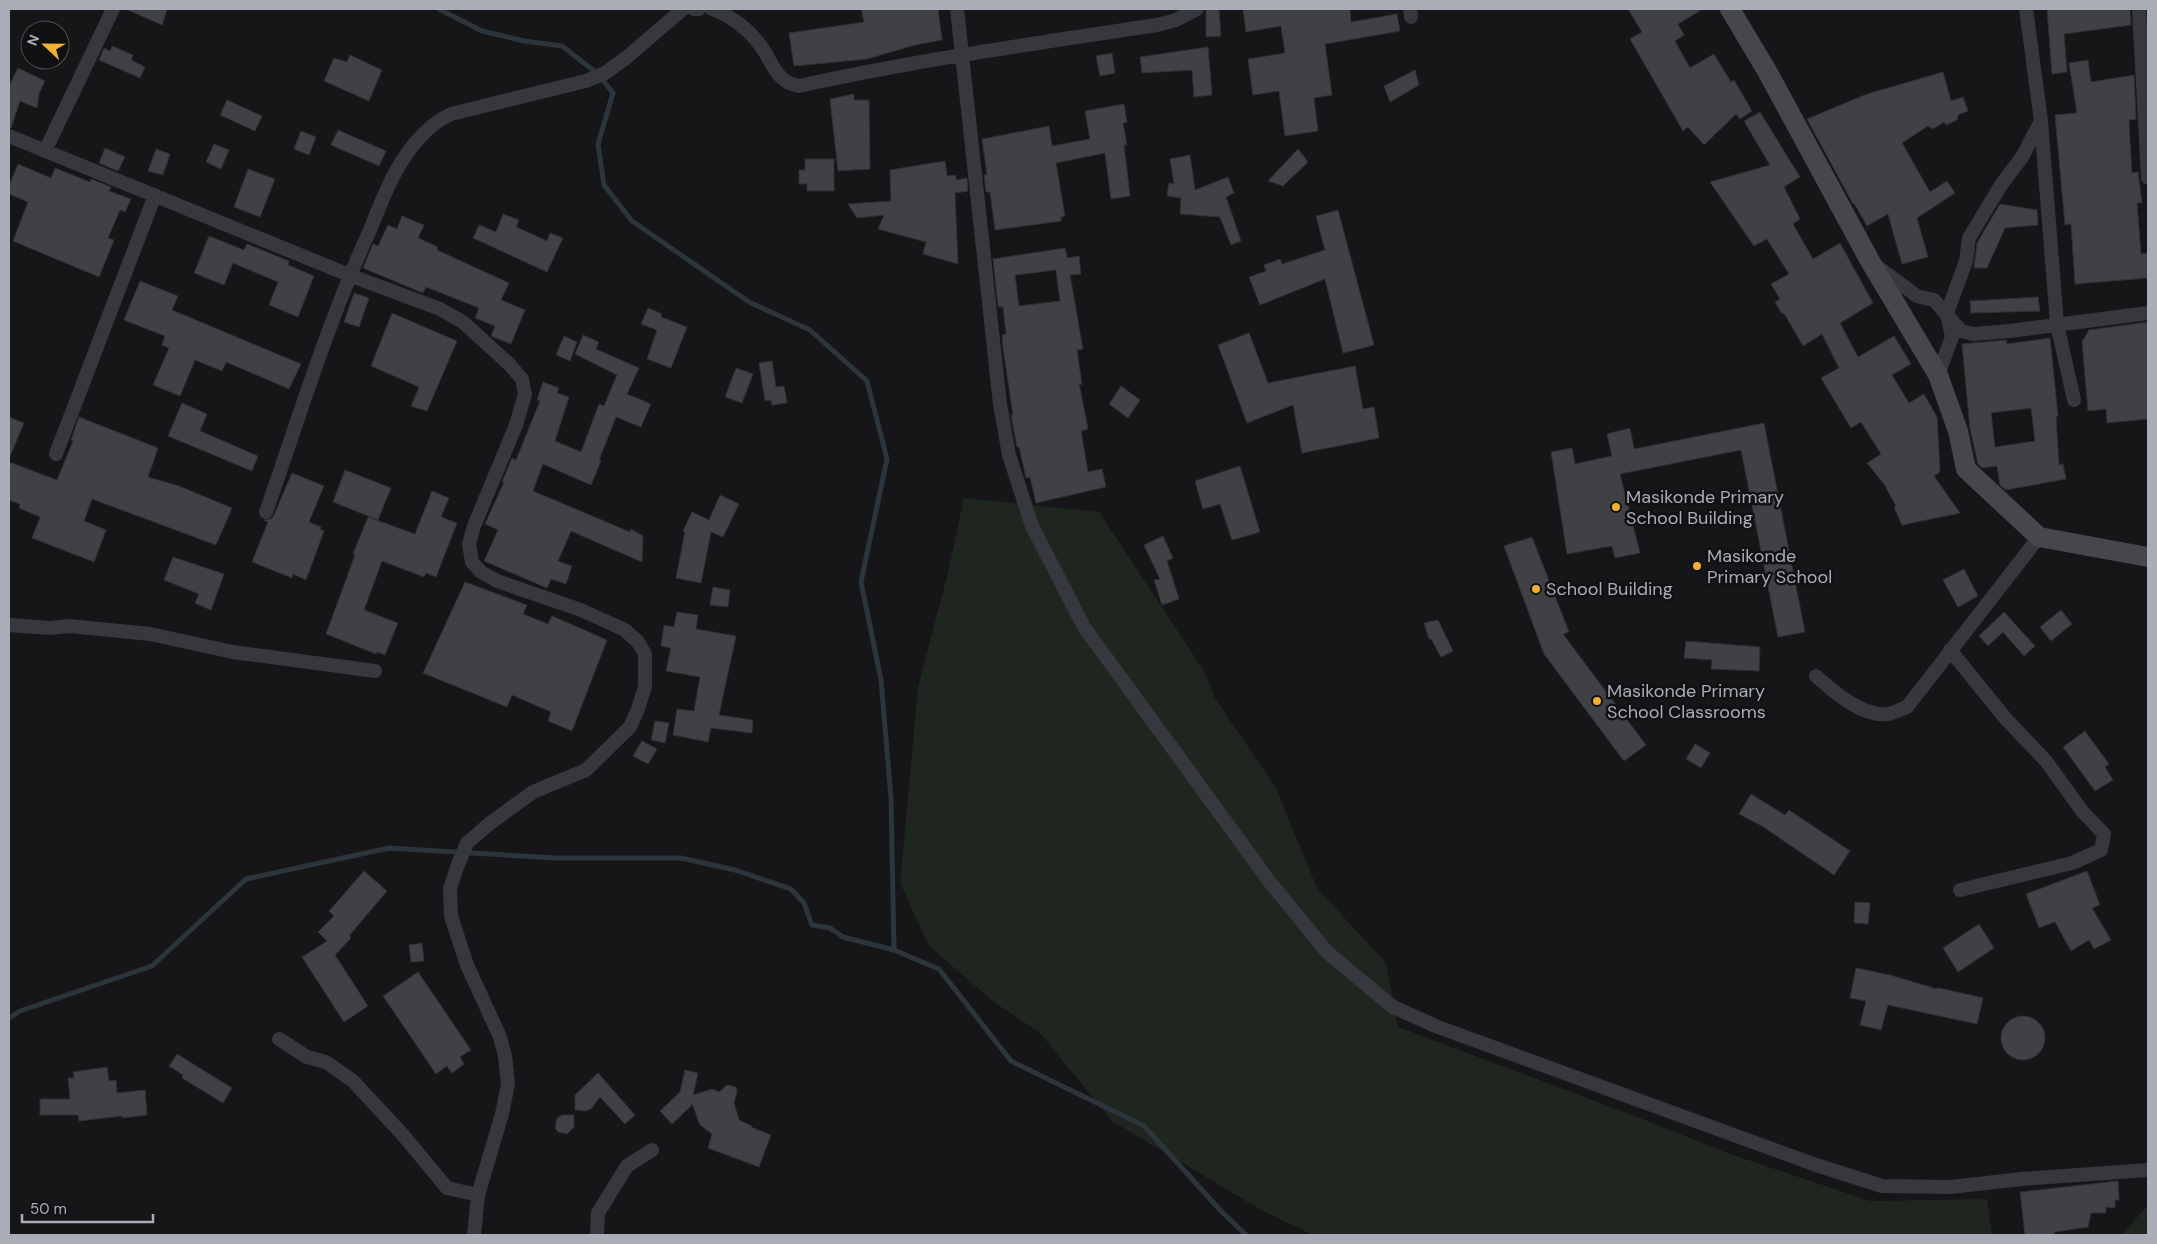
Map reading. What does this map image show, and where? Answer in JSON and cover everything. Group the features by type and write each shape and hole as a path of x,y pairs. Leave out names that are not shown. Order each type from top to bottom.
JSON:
{"main road":[{"path":"1730,9 1767,71 1870,260 1938,375 1958,431 1966,469 2002,505 2039,537 2148,557"}],"street":[{"path":"45,151 113,9"},
{"path":"266,512 349,275 396,171 412,148 437,121 451,114 586,81 605,73 626,58 683,9"},
{"path":"694,9 699,9"},
{"path":"712,9 736,21 750,33 762,48 779,76 793,85 799,86 882,68 961,54 1157,25 1176,20 1198,9"},
{"path":"957,9 1000,404 1009,455 1032,526 1084,627 1270,880 1327,952 1393,1008 1438,1027 1798,1159 1882,1186 1951,1187 2022,1179 2148,1170"},
{"path":"2026,9 2041,121 2057,324 2074,400"},
{"path":"2139,9 2148,178"},
{"path":"1938,375 1952,337 1947,313 1966,261 1970,238 2001,185 2022,157 2041,121"},
{"path":"9,136 349,275 440,310 463,322 509,364 522,379 525,394 523,405 474,526 469,544 469,553 476,566 481,572 497,581 581,610 615,624 632,636 645,654 645,687 630,727 586,770 533,792 467,842 450,889 452,916 467,965 500,1038 505,1056 508,1084 502,1114 478,1195 474,1235"},
{"path":"56,454 155,195"},
{"path":"1870,260 1900,285 1917,296 1934,300 1961,331 1974,334 2148,313"},
{"path":"1816,676 1826,685 1864,710 1875,714 1890,714 1907,707 2039,537"},
{"path":"9,625 50,628 69,626 150,634 232,652 374,670"},
{"path":"1950,650 2006,720 2046,762 2082,811 2104,834 2100,850 2072,863 1960,890"},
{"path":"279,1039 307,1057 326,1062 353,1081 403,1135 448,1188 478,1195"},
{"path":"596,1235 598,1214 627,1166 652,1150"}],"shaded area":[{"path":"964,498 1099,512 1204,671 1215,698 1276,788 1317,888 1386,963 1398,1027 1730,1154 1870,1201 1987,1199 1992,1235 1313,1235 1263,1211 1112,1121 1040,1033 994,1002 929,946 900,883 918,687 948,573"},
{"path":"2148,1205 2148,1235 2122,1235 2124,1232"}],"building":[{"path":"126,9 167,9 162,25"},
{"path":"861,9 938,9 942,40 915,45 867,59 794,66 789,33 864,22"},
{"path":"1206,9 1219,9 1221,36 1206,37"},
{"path":"1243,9 1350,9 1351,22 1397,14 1400,31 1325,44 1332,95 1314,98 1318,131 1285,136 1279,91 1253,95 1248,59 1285,53 1281,26 1246,32"},
{"path":"1628,9 1703,9 1678,24 1684,35 1675,41 1690,68 1714,54 1731,82 1734,80 1752,111 1740,119 1736,114 1704,145 1688,127 1683,131 1630,39 1642,32"},
{"path":"2047,9 2130,9 2131,25 2064,34 2067,72 2052,74"},
{"path":"112,46 133,55 131,60 145,67 140,78 99,60 104,48 110,51"},
{"path":"1208,47 1212,95 1194,97 1192,70 1142,73 1140,57"},
{"path":"1112,53 1115,73 1100,76 1096,56"},
{"path":"350,55 382,70 369,101 324,81 334,58 347,62"},
{"path":"2088,60 2091,82 2134,75 2136,119 2129,120 2132,173 2138,172 2142,203 2137,203 2141,254 2148,253 2148,278 2075,284 2071,224 2065,225 2055,115 2077,113 2069,63"},
{"path":"18,68 45,81 39,94 37,108 20,101 11,128 9,127 9,86"},
{"path":"1415,70 1419,85 1390,102 1384,86"},
{"path":"1943,72 1951,101 1963,97 1968,111 1958,115 1957,120 1946,125 1944,122 1933,129 1928,126 1902,143 1930,192 1947,181 1955,193 1917,218 1928,257 1902,264 1888,214 1867,226 1807,119 1867,94"},
{"path":"854,94 854,100 869,100 870,169 838,171 830,99"},
{"path":"227,100 262,116 255,131 220,115"},
{"path":"1124,104 1127,122 1123,123 1127,145 1124,145 1130,196 1111,199 1105,153 1056,163 1065,216 1061,217 1061,221 995,230 990,192 986,192 984,175 987,175 982,139 1049,126 1052,146 1090,139 1085,111"},
{"path":"1760,112 1800,177 1784,187 1800,219 1793,224 1813,259 1840,243 1873,303 1840,323 1858,357 1894,336 1911,364 1892,375 1909,403 1924,394 1937,417 1940,472 1934,476 1960,513 1902,525 1894,507 1896,506 1884,484 1867,463 1881,454 1861,422 1851,428 1821,378 1839,368 1822,334 1803,346 1784,313 1782,314 1775,302 1780,299 1771,284 1789,274 1767,239 1754,246 1710,182 1770,165 1744,121"},
{"path":"338,130 386,151 379,166 331,145"},
{"path":"301,131 316,137 309,155 294,149"},
{"path":"214,144 229,150 221,169 206,162"},
{"path":"105,148 125,157 118,171 99,163"},
{"path":"156,149 170,154 163,175 148,171"},
{"path":"1298,149 1308,162 1283,186 1268,181"},
{"path":"1190,155 1195,190 1228,177 1234,193 1226,197 1241,241 1231,245 1220,217 1180,214 1181,198 1167,196 1169,183 1174,184 1170,159"},
{"path":"805,159 834,159 834,191 807,191 807,184 799,184 799,170 805,170"},
{"path":"945,161 947,176 956,175 956,180 967,178 968,191 955,193 958,264 923,254 926,242 878,229 884,215 857,218 848,204 891,201 890,170"},
{"path":"18,164 51,178 55,168 90,182 91,179 111,187 109,191 131,199 125,212 120,210 108,238 114,240 99,277 13,241 28,202 9,194 9,186"},
{"path":"248,169 275,179 260,217 234,207"},
{"path":"2000,204 2037,210 2038,225 2005,228 1987,268 1974,268 1977,243"},
{"path":"1338,210 1374,345 1343,353 1325,279 1260,305 1249,277 1266,271 1264,265 1280,259 1282,264 1325,250 1316,216"},
{"path":"503,214 519,220 516,227 547,241 550,233 563,238 547,272 473,238 479,225 496,232"},
{"path":"402,216 424,225 418,238 438,247 437,250 509,283 501,300 525,310 511,344 491,336 495,326 475,318 479,308 426,287 423,293 363,268 373,244 378,246 388,225 397,229"},
{"path":"209,236 244,250 247,244 289,261 288,265 314,276 298,317 269,305 278,282 233,263 224,285 194,273"},
{"path":"1065,248 1067,258 1079,256 1081,274 1070,275 1083,349 1077,350 1082,385 1079,383 1088,429 1081,431 1088,472 1102,469 1106,487 1036,503 1030,477 1026,478 1019,447 1017,447 1011,415 1013,415 1002,335 1006,334 1003,307 998,307 993,259","holes":["1056,270 1060,301 1019,306 1015,275"]},
{"path":"140,281 178,296 172,310 301,364 289,389 226,362 222,371 195,360 180,396 153,385 169,348 162,345 165,336 124,320"},
{"path":"354,293 369,298 359,327 344,322"},
{"path":"2038,297 2040,311 1971,313 1970,301"},
{"path":"648,308 662,314 661,317 687,327 671,368 647,359 657,330 641,324"},
{"path":"392,313 457,341 427,411 411,406 419,387 371,366"},
{"path":"2148,322 2148,419 2107,423 2106,409 2088,411 2082,342 2089,330"},
{"path":"1249,333 1268,383 1355,366 1363,409 1374,407 1379,438 1302,453 1293,405 1247,423 1218,345"},
{"path":"583,335 599,342 596,349 639,368 627,394 651,404 641,427 616,417 591,485 543,464 533,491 630,532 631,529 643,536 642,562 571,531 558,561 572,566 566,584 551,579 547,588 484,561 498,530 485,524 504,482 502,482 512,458 516,460 540,401 537,400 543,382 559,388 557,393 569,397 555,441 581,452 599,404 604,406 617,375 575,354"},
{"path":"564,336 577,342 570,361 556,355"},
{"path":"2050,338 2058,416 2056,417 2059,465 2063,464 2066,479 2006,490 2000,485 1997,466 1982,468 1978,464 1970,429 1962,344 2006,340 2007,344","holes":["2031,408 2035,441 1995,447 1991,413"]},
{"path":"772,361 776,387 784,386 787,403 772,405 771,400 765,401 759,363"},
{"path":"736,368 753,374 742,403 725,397"},
{"path":"1121,386 1140,400 1128,418 1109,404"},
{"path":"182,403 207,414 200,431 258,456 252,471 168,436"},
{"path":"9,417 24,423 9,459"},
{"path":"79,417 158,448 148,477 179,486 232,508 216,545 92,499 84,521 106,530 94,562 32,538 40,517 19,508 20,504 9,500 9,462 57,480 73,441 71,440"},
{"path":"1764,423 1805,632 1778,637 1741,450 1620,474 1640,553 1615,558 1612,546 1567,554 1551,452 1572,448 1575,464 1612,456 1607,434 1630,428 1634,449"},
{"path":"1240,466 1260,532 1232,540 1220,504 1203,509 1195,481"},
{"path":"345,470 391,488 378,520 333,502"},
{"path":"292,473 324,486 309,522 321,527 320,529 324,531 306,580 293,574 292,578 252,562 268,522 264,520 271,519 274,515"},
{"path":"432,491 449,498 441,517 457,523 436,577 426,573 424,577 382,561 364,610 398,623 385,655 377,652 376,654 326,634 355,555 353,554 368,517 415,534"},
{"path":"720,495 739,504 723,537 711,532 701,583 676,578 685,532 683,531 692,512 709,520"},
{"path":"1163,536 1173,558 1167,561 1179,599 1162,605 1154,580 1160,579 1144,545"},
{"path":"1532,537 1569,632 1563,634 1646,745 1624,761 1544,654 1504,546"},
{"path":"173,557 224,574 211,610 195,603 199,594 164,580"},
{"path":"1964,569 1978,596 1958,607 1943,580"},
{"path":"465,582 527,605 523,614 548,624 552,616 607,640 572,731 548,721 551,712 512,695 507,707 423,673"},
{"path":"713,587 730,590 728,607 710,605"},
{"path":"2061,610 2072,624 2051,641 2040,627"},
{"path":"677,612 698,615 696,629 736,636 719,715 753,720 752,733 711,728 708,742 673,735 677,709 694,711 700,677 666,671 671,648 661,646 664,625 674,627"},
{"path":"2004,612 2035,646 2024,656 2003,632 1988,646 1979,636"},
{"path":"1438,620 1453,651 1441,657 1431,639 1429,639 1424,623"},
{"path":"1686,641 1760,647 1759,671 1711,669 1712,660 1684,658"},
{"path":"655,721 669,723 665,743 651,740"},
{"path":"2085,731 2109,764 2105,767 2113,780 2095,791 2063,747"},
{"path":"642,741 657,749 648,764 633,756"},
{"path":"1695,744 1710,753 1701,768 1686,759"},
{"path":"1751,794 1785,815 1789,810 1850,851 1834,875 1762,826 1739,814"},
{"path":"364,871 387,891 349,936 351,938 335,955 368,1006 344,1022 302,957 327,941 318,932 334,916 329,911"},
{"path":"2087,871 2100,905 2092,908 2111,940 2094,949 2089,940 2071,951 2055,922 2039,928 2026,894"},
{"path":"1855,902 1870,903 1868,924 1854,923"},
{"path":"1979,924 1994,948 1958,972 1943,948"},
{"path":"422,943 424,961 411,962 409,945"},
{"path":"1856,968 1890,975 1934,988 1932,989 1939,988 1983,998 1977,1024 1888,1005 1881,1030 1860,1025 1866,1001 1850,998"},
{"path":"418,972 471,1050 460,1057 464,1064 452,1073 447,1066 436,1074 383,996"},
{"path":"2027,1016 2039,1022 2044,1029 2044,1047 2039,1054 2032,1059 2019,1060 2011,1057 2004,1050 2001,1034 2004,1026 2011,1019"},
{"path":"177,1054 232,1088 223,1103 182,1078 183,1075 169,1066"},
{"path":"107,1067 109,1081 116,1080 117,1093 145,1090 147,1115 79,1121 78,1115 40,1115 40,1099 70,1099 68,1078 74,1078 73,1072"},
{"path":"685,1070 698,1073 693,1095 712,1089 719,1092 727,1085 736,1087 734,1103 739,1120 771,1135 759,1167 708,1148 712,1134 700,1125 692,1103 672,1124 660,1111 680,1092"},
{"path":"598,1073 635,1115 625,1124 600,1097 591,1109 586,1111 575,1110 575,1095"},
{"path":"562,1115 574,1115 574,1127 567,1134 558,1132 555,1128 557,1118"},
{"path":"2118,1181 2119,1200 2115,1200 2115,1208 2106,1207 2106,1213 2091,1213 2088,1227 2054,1232 2055,1235 2025,1235 2020,1192"}],"waterway":[{"path":"439,9 482,31 524,41 562,46 598,74 613,93 598,144 604,185 632,221 749,302 810,330 867,381 887,459 861,582 881,680 891,798 894,950"},
{"path":"9,1018 20,1011 152,966 246,879 389,848 555,858 681,858 735,870 791,889 804,903 812,925 830,928 843,937 894,950 939,969 1011,1061 1144,1126 1220,1210 1246,1235"}],"place":[{"name":"Masikonde Primary School Building","path":"1616,507"},
{"name":"Masikonde Primary School","path":"1697,566"},
{"name":"School Building","path":"1536,589"},
{"name":"Masikonde Primary School Classrooms","path":"1597,701"}]}
